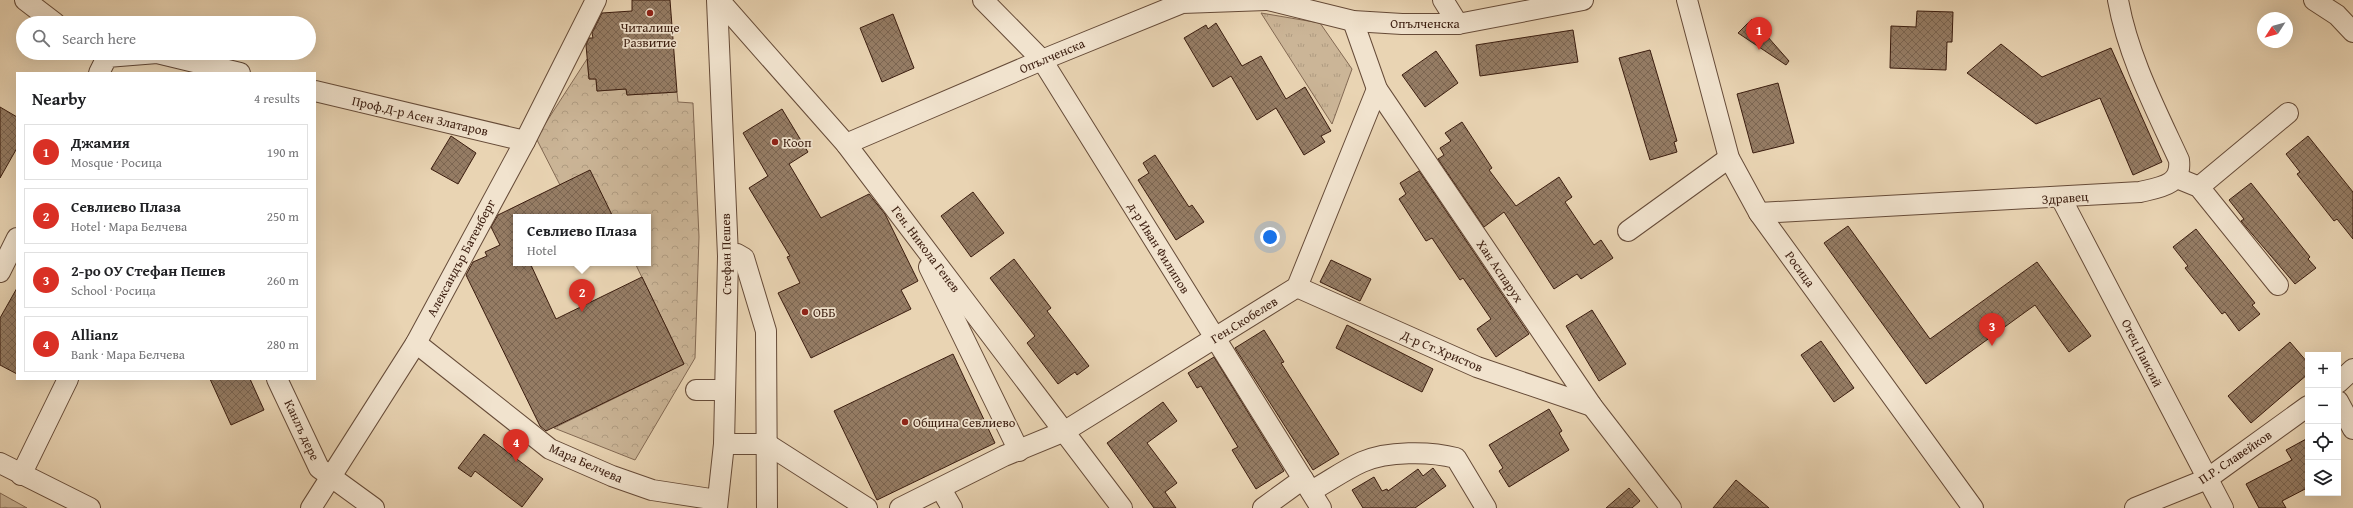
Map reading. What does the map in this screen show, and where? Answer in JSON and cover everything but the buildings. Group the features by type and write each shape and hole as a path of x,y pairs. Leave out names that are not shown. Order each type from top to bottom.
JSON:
{"street":[{"path":"25,0 46,16"},
{"name":"Александър Батенберг","path":"311,508 416,343 525,141 596,0"},
{"name":"Ген. Никола Генев","path":"718,0 846,144 1122,508"},
{"name":"Стефан Пешев","path":"712,505 724,444 728,256 718,0"},
{"name":"д-р Иван Филипов","path":"983,0 1042,60 1312,493"},
{"name":"Опълченска","path":"846,144 1182,1 1267,0 1354,21 1402,24 1458,24 1583,0"},
{"path":"1443,0 1458,24"},
{"name":"Росица","path":"1687,0 1729,158 1759,213 1973,508"},
{"path":"2118,0 2123,30 2135,62 2179,160 2180,170 2177,178 2199,187 2278,285"},
{"path":"2314,0 2337,16 2353,32"},
{"name":"Хан Аспарух","path":"1354,21 1377,89 1592,406 1671,508"},
{"path":"186,60 236,72"},
{"path":"102,61 118,72"},
{"path":"1297,287 1377,89"},
{"name":"Проф.Д-р Асен Златаров","path":"316,91 525,141"},
{"path":"2199,187 2288,113"},
{"path":"1628,231 1729,158"},
{"name":"Здравец","path":"1759,213 2061,198 2140,192 2166,184 2177,178"},
{"name":"Отец Паисий","path":"2061,198 2223,508"},
{"path":"0,272 16,240"},
{"path":"929,253 928,266 1012,453"},
{"path":"728,256 737,254 744,258 766,331 767,508"},
{"name":"Ген.Скобелев","path":"900,508 1012,453 1065,432 1297,287"},
{"name":"Д-р Ст.Христов","path":"1297,287 1477,367 1592,406"},
{"name":"Мара Белчева","path":"416,343 550,449 612,476 652,490 712,505"},
{"path":"2341,380 2353,369"},
{"path":"21,476 68,380"},
{"name":"Канлъ дере","path":"277,380 320,468 374,508"},
{"path":"696,390 725,390"},
{"path":"2341,407 2353,429"},
{"name":"П.Р. Славейков","path":"2135,508 2207,479 2305,408"},
{"path":"724,444 767,444 867,508"},
{"path":"1263,508 1312,493 1363,462 1382,457 1439,453 1456,458 1486,508"},
{"path":"0,463 21,476 90,508"},
{"path":"941,489 952,508"}],"green space":[{"path":"1261,13 1320,23 1352,69 1332,124"},
{"path":"587,59 589,79 596,79 597,91 626,89 627,95 677,92 678,102 693,103 699,237 695,358 635,460 554,428 684,364 636,266 651,266 651,214 608,214 560,185 536,138"},
{"path":"0,493 27,508 0,508"}],"place":[{"name":"Читалище Развитие","path":"650,13"},
{"name":"Джамия","path":"1759,50"},
{"name":"Кооп","path":"775,142"},
{"name":"Севлиево Плаза","path":"582,312"},
{"name":"ОББ","path":"805,312"},
{"name":"2-ро ОУ Стефан Пешев","path":"1992,346"},
{"name":"Община Севлиево","path":"905,422"},
{"name":"Allianz","path":"516,462"}]}
